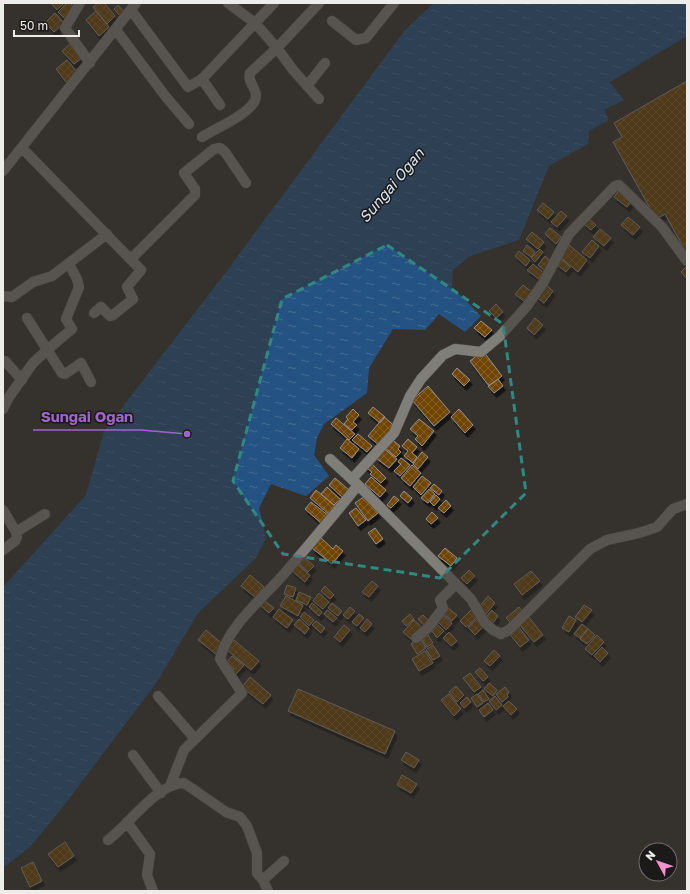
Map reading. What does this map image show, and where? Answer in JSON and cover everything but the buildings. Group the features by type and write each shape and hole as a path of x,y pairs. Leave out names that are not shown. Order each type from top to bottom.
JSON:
{"street":[{"path":"80,3 64,28 90,63"},
{"path":"228,3 255,24 320,100"},
{"path":"4,166 22,148 134,6 188,87 202,79 274,3"},
{"path":"202,137 241,115 254,102 256,94 249,75 277,48 319,3"},
{"path":"332,21 356,40 361,40 366,38 394,3"},
{"path":"116,30 166,97 189,124"},
{"path":"307,86 325,63"},
{"path":"202,79 220,105"},
{"path":"22,148 141,270 127,287 133,299 113,315 110,316 101,307 94,313"},
{"path":"131,259 195,195 195,189 184,173 214,149 220,148 225,152 246,182"},
{"path":"170,786 184,750 242,693 221,663 222,652 246,615 286,572 394,433 418,385 443,355 455,349 485,349 527,306 543,283 569,234 615,186 619,185 662,227 687,261"},
{"path":"3,296 12,297 33,282 52,276 107,234"},
{"path":"3,409 9,397 33,364 47,350 72,330 66,319 78,291 79,284 69,264"},
{"path":"27,318 62,373 65,374 81,363 91,382"},
{"path":"5,361 22,380"},
{"path":"330,459 355,482 456,584 473,602 476,610 485,623 493,630 503,634 509,630 590,549 607,540 633,535 657,527 673,509 687,504"},
{"path":"3,510 16,532 17,539 3,550"},
{"path":"16,532 45,514"},
{"path":"416,638 428,628 443,608 440,600 456,584"},
{"path":"158,696 195,739"},
{"path":"133,755 161,793"},
{"path":"108,840 136,813 170,786 184,783 226,812 240,817 247,826 257,853 257,873 263,880 268,891"},
{"path":"127,822 150,854 147,875 153,891"},
{"path":"263,880 284,861"}],"highlighted area":[{"path":"387,245 503,324 526,493 440,578 283,554 233,481 282,299"}],"water":[{"path":"434,3 687,3 687,36 610,82 624,100 604,110 609,120 589,131 588,144 549,166 519,240 470,256 453,270 452,287 481,316 465,332 439,314 425,330 393,329 369,368 367,393 324,424 317,438 314,455 329,476 306,496 271,484 259,508 266,538 256,558 198,613 157,682 62,808 30,847 3,868 3,587 86,495 104,431 223,276 405,30"}],"place":[{"name":"Sungai Ogan","path":"187,434"}]}
